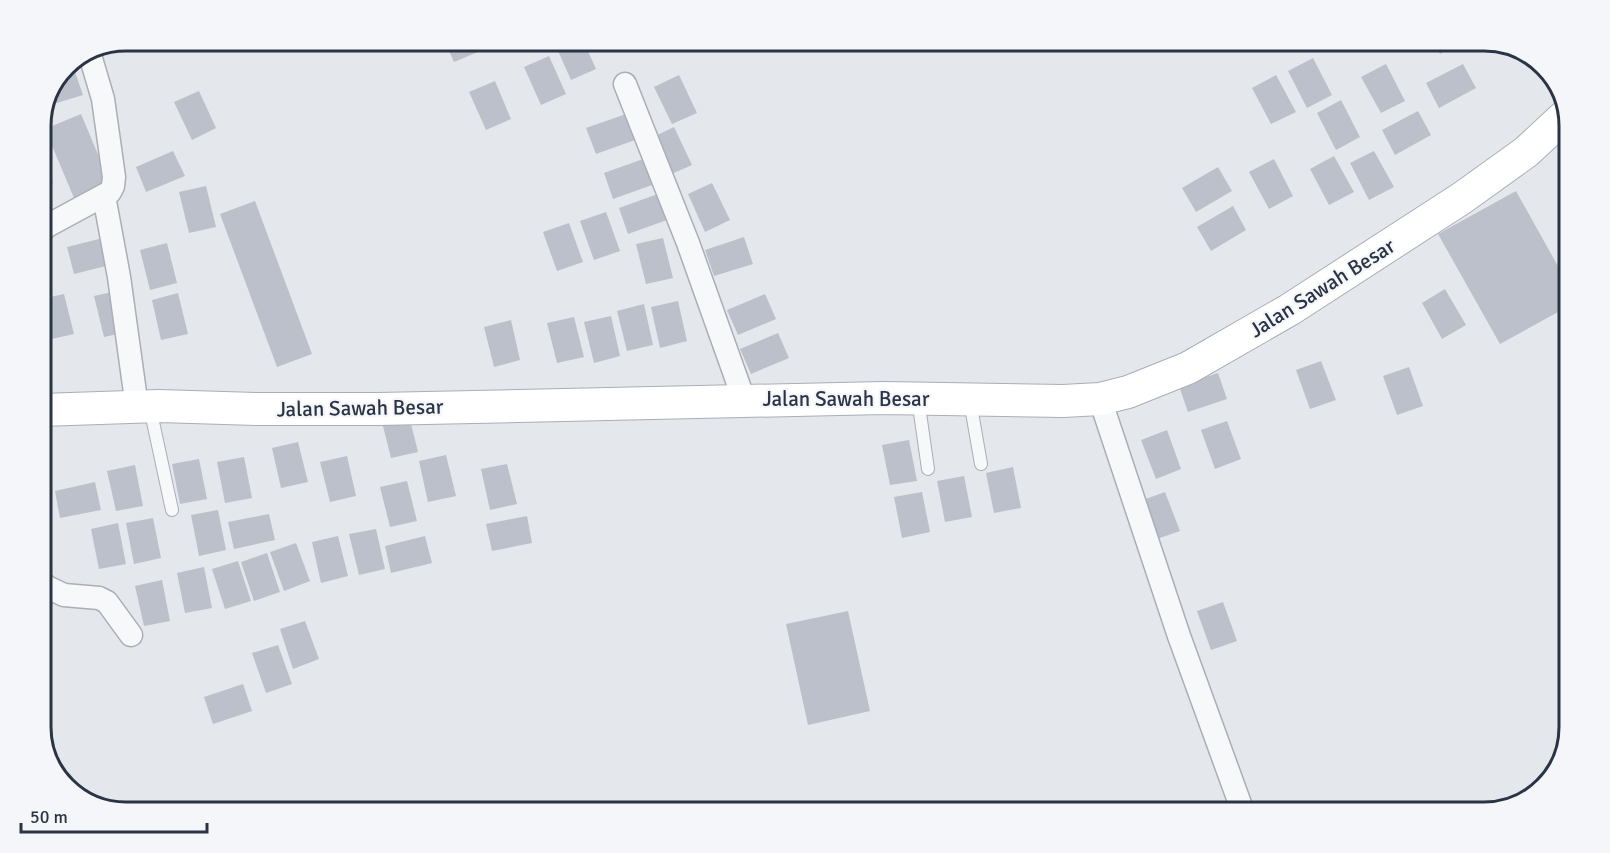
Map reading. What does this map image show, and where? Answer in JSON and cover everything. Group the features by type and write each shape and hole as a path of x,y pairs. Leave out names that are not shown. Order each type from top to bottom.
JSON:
{"main road":[{"name":"Jalan Sawah Besar","path":"51,410 143,407 378,409 918,398 1063,401 1100,399 1128,392 1188,368 1289,310 1471,191 1526,152 1559,121"}],"street":[{"path":"51,224 104,196 113,186 114,177 103,99 91,60"},
{"path":"625,84 688,243 744,400"},
{"path":"104,196 143,407"},
{"path":"1100,399 1179,636 1239,802"},
{"path":"51,589 64,595 99,598 107,602 131,635"}],"lane":[{"path":"918,398 928,469"},
{"path":"969,400 981,464"},
{"path":"143,407 172,510"}],"building":[{"path":"449,51 480,51 454,62"},
{"path":"558,51 588,51 596,69 571,80"},
{"path":"549,56 566,94 541,105 524,67"},
{"path":"1313,58 1332,95 1307,108 1288,71"},
{"path":"1386,64 1405,101 1381,113 1361,77"},
{"path":"1463,64 1476,88 1439,108 1426,83"},
{"path":"75,71 83,95 55,104 64,84"},
{"path":"679,75 697,113 672,124 654,87"},
{"path":"1276,75 1296,112 1271,124 1252,88"},
{"path":"495,81 511,119 486,130 469,92"},
{"path":"199,91 216,128 192,140 174,102"},
{"path":"1341,100 1360,137 1336,150 1317,113"},
{"path":"1418,111 1431,135 1395,155 1382,130"},
{"path":"81,114 110,183 74,198 51,143 51,126"},
{"path":"626,114 635,140 596,154 586,128"},
{"path":"674,127 692,165 667,176 649,139"},
{"path":"173,151 185,176 146,192 136,167"},
{"path":"1374,151 1394,187 1369,200 1350,163"},
{"path":"1334,156 1354,192 1329,205 1310,169"},
{"path":"643,159 652,185 613,199 604,173"},
{"path":"1274,159 1293,196 1269,209 1249,172"},
{"path":"1218,167 1232,191 1196,212 1182,188"},
{"path":"712,183 730,220 705,232 688,194"},
{"path":"206,186 216,227 189,233 179,192"},
{"path":"1516,191 1559,268 1559,312 1500,344 1438,234"},
{"path":"658,194 667,220 628,234 619,208"},
{"path":"255,201 312,354 277,367 220,214"},
{"path":"1233,206 1246,230 1211,251 1197,227"},
{"path":"606,212 620,251 594,260 580,221"},
{"path":"569,223 583,262 557,271 543,232"},
{"path":"107,237 114,264 74,274 67,247"},
{"path":"744,237 753,264 714,276 705,250"},
{"path":"663,238 673,278 646,284 636,244"},
{"path":"167,243 177,283 150,290 140,250"},
{"path":"1445,289 1466,325 1442,339 1422,303"},
{"path":"121,290 131,331 104,337 94,296"},
{"path":"178,293 188,334 161,340 152,300"},
{"path":"64,294 74,334 51,339 51,297"},
{"path":"765,294 776,319 738,335 727,310"},
{"path":"678,301 687,341 660,348 651,307"},
{"path":"644,304 653,345 627,351 617,311"},
{"path":"611,316 620,356 594,363 584,322"},
{"path":"574,317 584,357 557,363 547,323"},
{"path":"511,320 520,360 494,367 484,327"},
{"path":"778,333 789,358 751,374 740,349"},
{"path":"1321,361 1336,400 1310,409 1296,370"},
{"path":"1409,367 1423,406 1397,415 1383,376"},
{"path":"1218,373 1227,399 1188,412 1179,386"},
{"path":"408,412 418,452 391,458 381,418"},
{"path":"1227,421 1241,459 1215,469 1201,430"},
{"path":"1167,430 1181,469 1156,479 1141,440"},
{"path":"909,440 917,481 890,485 882,445"},
{"path":"298,442 308,482 281,488 272,448"},
{"path":"446,455 456,496 428,502 419,461"},
{"path":"347,456 356,496 330,502 320,462"},
{"path":"244,457 252,498 225,503 217,462"},
{"path":"199,459 207,499 180,504 172,464"},
{"path":"507,464 517,504 490,510 481,469"},
{"path":"135,465 143,506 116,511 107,471"},
{"path":"1013,467 1021,508 994,513 986,473"},
{"path":"964,476 972,517 945,522 937,481"},
{"path":"407,481 417,521 390,527 380,487"},
{"path":"95,482 101,510 60,518 55,491"},
{"path":"922,492 930,532 902,538 894,497"},
{"path":"1165,492 1180,531 1154,540 1140,501"},
{"path":"218,510 226,550 199,556 191,515"},
{"path":"269,514 275,540 234,549 228,522"},
{"path":"527,516 532,543 492,551 486,524"},
{"path":"153,518 161,558 134,564 126,523"},
{"path":"118,523 126,564 99,569 91,529"},
{"path":"376,529 385,569 359,575 349,534"},
{"path":"338,536 348,576 321,583 312,542"},
{"path":"425,536 432,563 391,573 385,546"},
{"path":"296,543 310,581 284,591 270,552"},
{"path":"267,553 280,592 254,601 241,562"},
{"path":"238,561 251,601 225,609 212,569"},
{"path":"204,567 212,608 185,613 177,573"},
{"path":"162,580 170,621 144,626 135,586"},
{"path":"1223,602 1237,641 1211,650 1197,611"},
{"path":"848,611 870,711 808,725 786,624"},
{"path":"305,621 319,659 293,669 280,629"},
{"path":"278,645 292,684 266,693 252,653"},
{"path":"243,684 252,711 213,724 204,697"}]}
